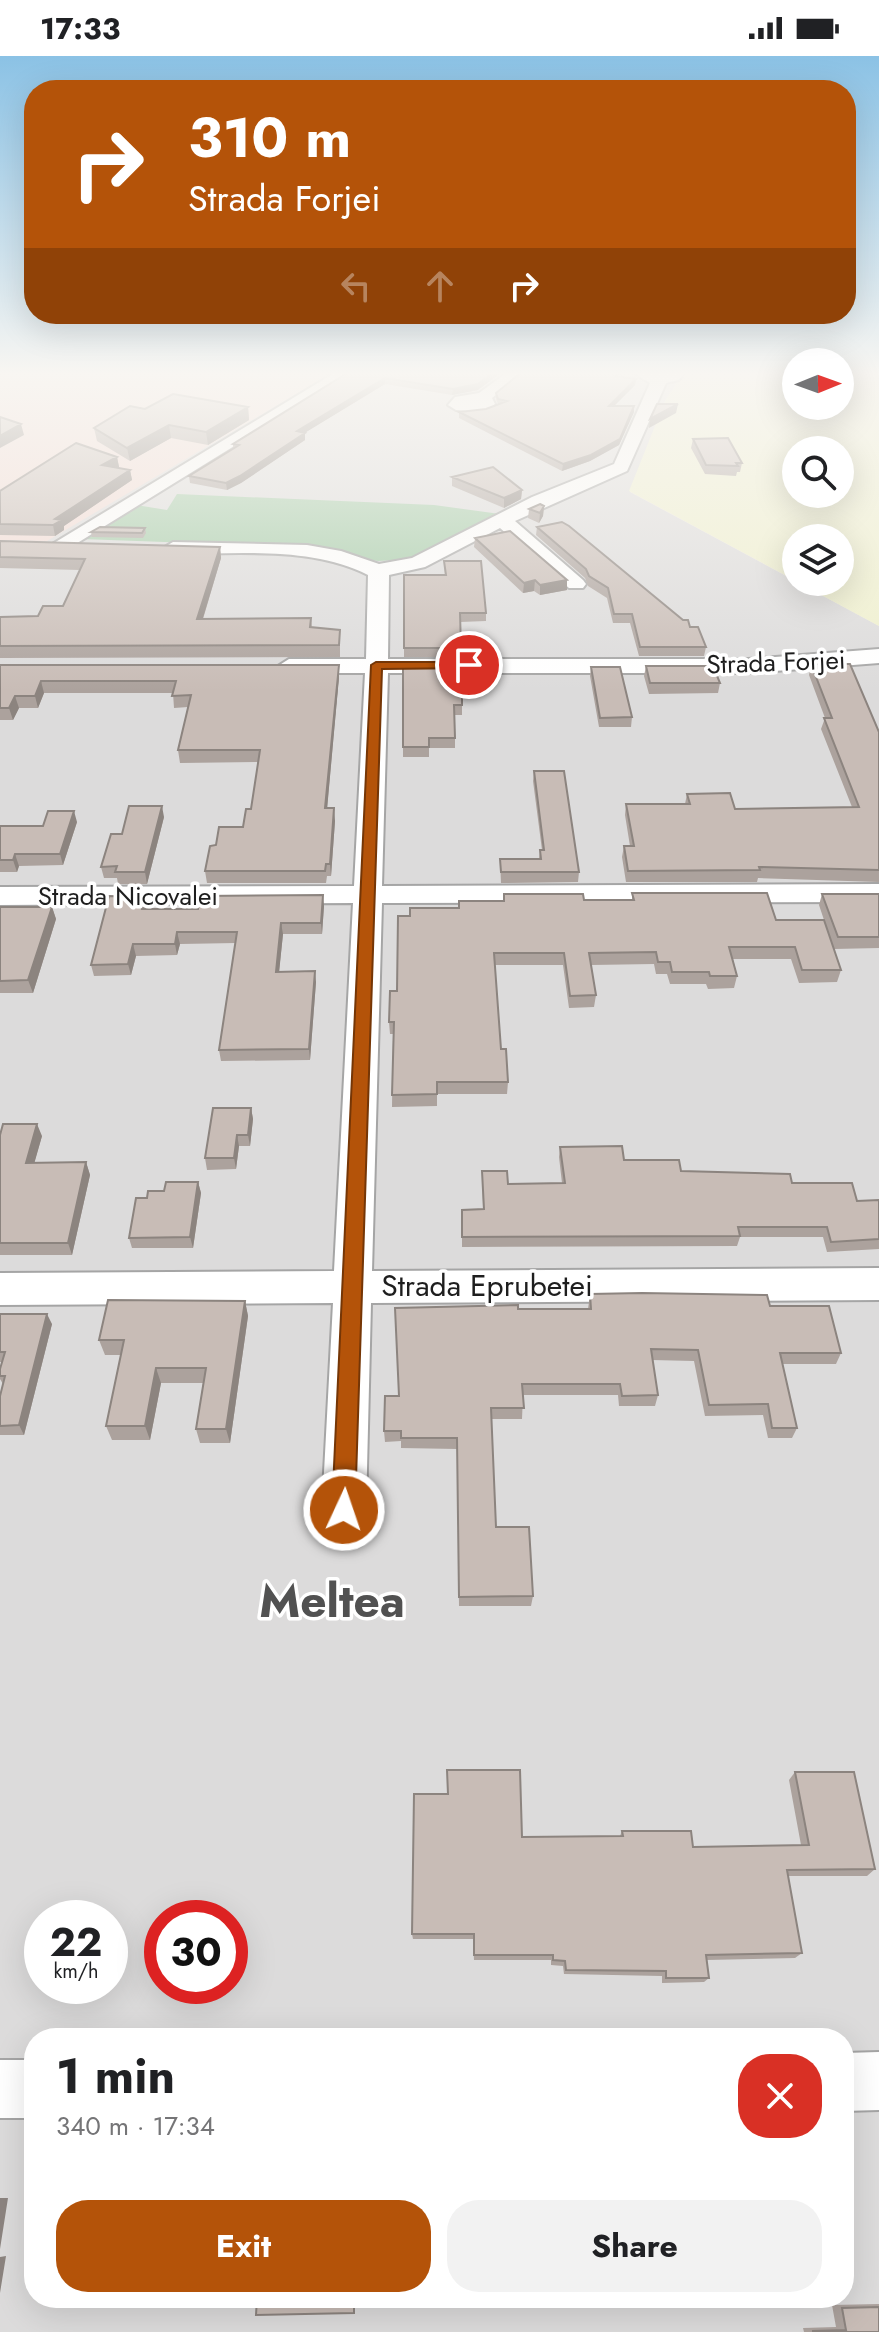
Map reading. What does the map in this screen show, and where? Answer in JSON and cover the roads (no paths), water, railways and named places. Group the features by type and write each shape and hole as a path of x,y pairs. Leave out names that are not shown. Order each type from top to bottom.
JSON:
{"street":[{"path":"93,546 49,545 164,478"},
{"path":"155,548 305,552 341,558 377,571 418,563 555,493 593,478"},
{"path":"502,520 576,584"},
{"path":"344,1510 369,896 380,578 377,571"},
{"name":"Strada Forjei","path":"267,666 748,666 879,656"},
{"name":"Strada Nicovalei","path":"0,896 879,893"},
{"name":"Strada Eprubetei","path":"0,1289 879,1284"},
{"path":"854,2082 879,2081"},
{"path":"0,2089 24,2089"}],"district":[{"name":"Meltea","path":"332,1601"}]}
